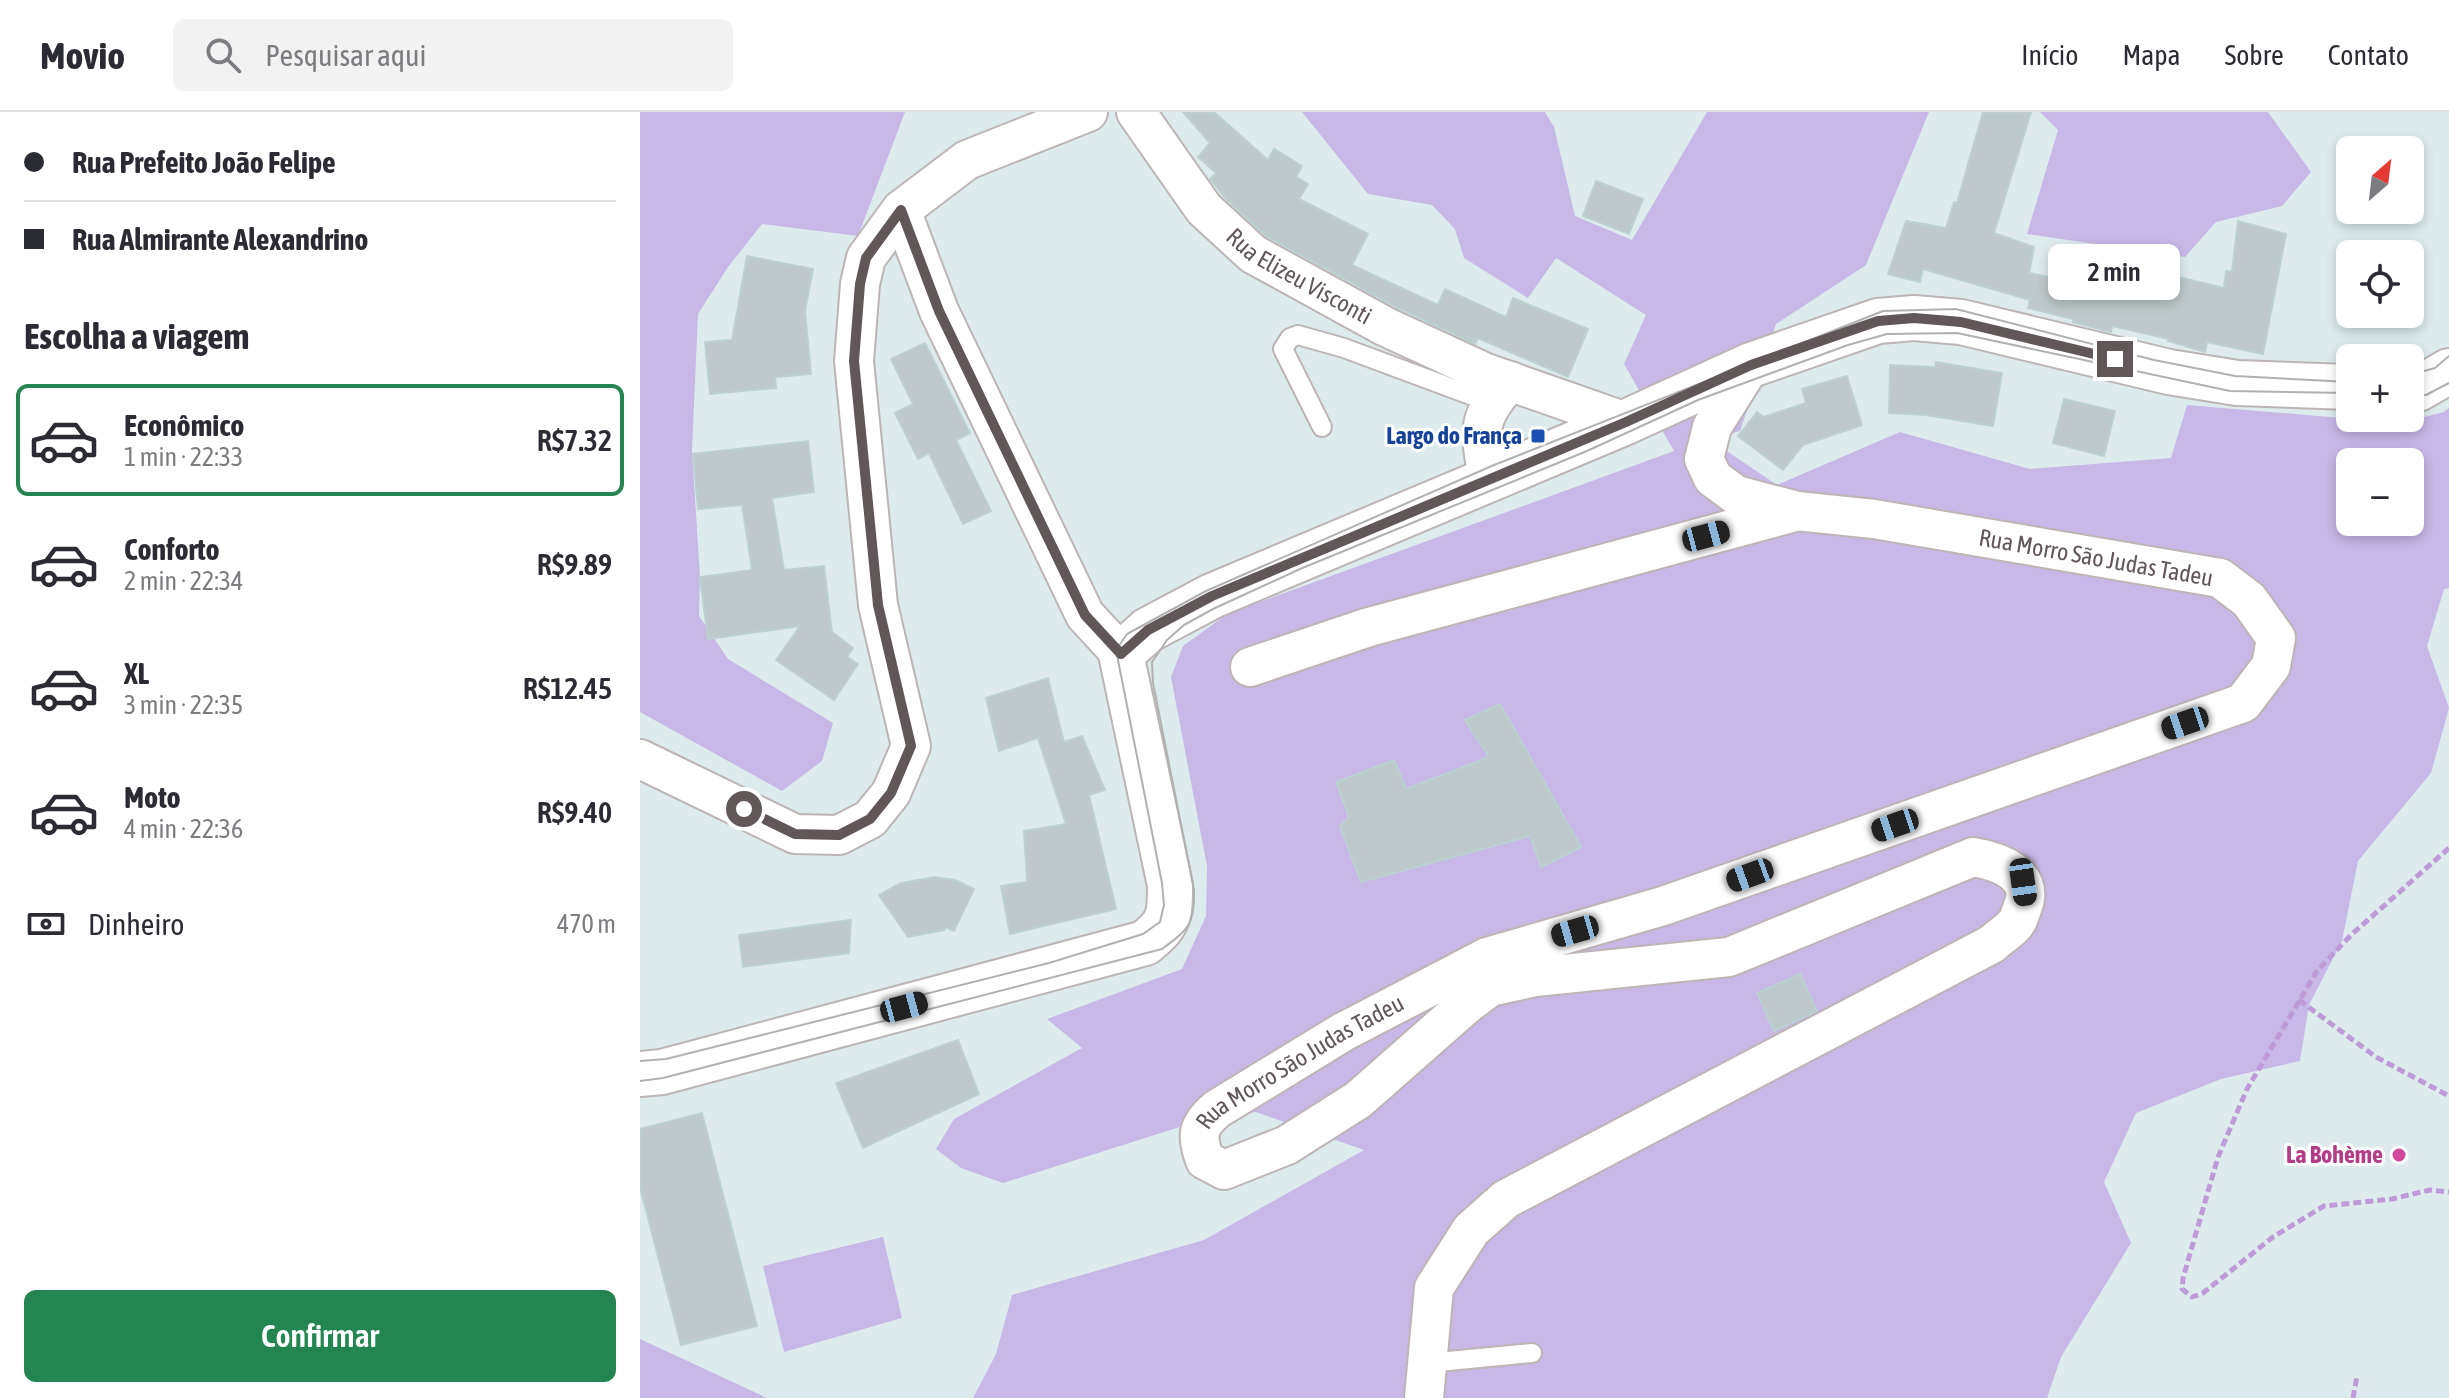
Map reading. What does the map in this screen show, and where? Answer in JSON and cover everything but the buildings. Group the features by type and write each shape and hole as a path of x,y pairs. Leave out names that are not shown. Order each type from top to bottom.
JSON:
{"street":[{"path":"640,759 795,834 839,835 870,819 891,793 911,746 878,605 854,361 860,284 866,258 901,210 967,160 1088,112"},
{"name":"Rua Elizeu Visconti","path":"1136,112 1204,209 1253,254 1386,327 1486,373 1501,392 1626,422"},
{"path":"640,1074 662,1072 1145,943 1170,916 1170,885 1121,654 1085,615 939,311 901,210"},
{"path":"1121,654 1148,630 1190,606 1626,422 1751,365 1878,321 1914,318 1961,322 2182,374 2237,383 2336,387"},
{"name":"Rua Morro São Judas Tadeu","path":"1426,1380 1434,1288 1471,1230 1506,1199 1992,944 2017,923 2026,900 2023,882 2010,868 1989,859 1973,857 1729,957 1535,977 1490,987 1358,1100 1287,1145 1224,1170 1205,1160 1198,1141 1204,1121 1217,1109 1343,1032 1487,957 1663,906 2243,703 2271,666 2276,638 2249,600 2220,578 1874,519 1797,511 1736,495 1713,478 1704,459 1712,427 1751,365"},
{"path":"2424,386 2449,371"},
{"path":"1488,479 1481,441 1482,427 1501,392"},
{"path":"1250,667 1369,627 1797,511"}],"lane":[{"path":"1322,427 1283,349 1290,338 1298,335 1501,392"},
{"path":"1426,1380 1532,1353"}],"path":[{"path":"2449,848 2351,935 2317,971 2299,1000 2247,1089 2218,1157 2182,1289 2192,1297 2203,1293 2273,1237 2324,1206 2392,1199 2430,1190 2449,1192"},
{"path":"2299,1000 2376,1057 2449,1096"},
{"path":"2353,1398 2357,1376"}],"shaded area":[{"path":"640,112 905,112 858,236 762,224 728,267 698,314 692,450 700,577 699,616 728,659 833,723 822,761 782,791 640,712"},
{"path":"1302,112 1545,112 1554,127 1575,216 1632,240 1707,112 1929,112 1866,265 1776,324 1740,431 1709,439 1777,485 1900,432 2030,469 2171,458 2187,405 2336,418 2336,432 2424,432 2424,417 2449,408 2449,588 2444,589 2427,646 2449,708 2431,773 2358,861 2342,941 2309,1005 2300,1061 2221,1079 2136,1113 2104,1182 2131,1243 2061,1357 2047,1398 973,1398 996,1354 1012,1295 1204,1240 1364,1150 1256,1112 1208,1118 1003,1183 961,1168 936,1149 954,1119 1082,1048 1047,1019 1182,969 1206,916 1207,866 1171,677 1183,646 1227,614 1674,451 1624,364 1646,315 1556,258 1528,298 1464,258 1455,229 1432,205 1368,194"},
{"path":"2040,112 2268,112 2311,172 2282,206 2216,222 2185,257 2027,234 2058,130"},
{"path":"883,1237 902,1318 784,1352 763,1266"},
{"path":"640,1339 767,1398 640,1398"}],"tram line":[{"path":"640,1061 666,1059 1049,963 1143,934 1160,922 1164,905 1116,650 1127,634 1206,591 1494,465 1883,311 1956,309 2154,360 2235,376 2336,381"},
{"path":"640,1081 663,1078 1162,949 1184,931 1191,918 1194,901 1153,683 1152,662 1167,640 1184,625 1213,609 1300,569 1587,451 1698,400 1848,345 1887,334 1957,333 2230,391 2336,393"},
{"path":"2424,371 2435,368 2449,356"},
{"path":"2424,395 2449,383"}],"place":[{"name":"Largo do França","path":"1538,436"},
{"name":"La Bohème","path":"2399,1155"}],"route":[{"path":"744,809 795,834 839,835 870,819 891,793 911,746 878,605 854,361 860,284 866,258 901,210 939,311 1085,615 1121,654 1148,630 1212,596 1626,422 1751,365 1834,334 1878,321 1914,318 1961,322 2115,359"}]}
